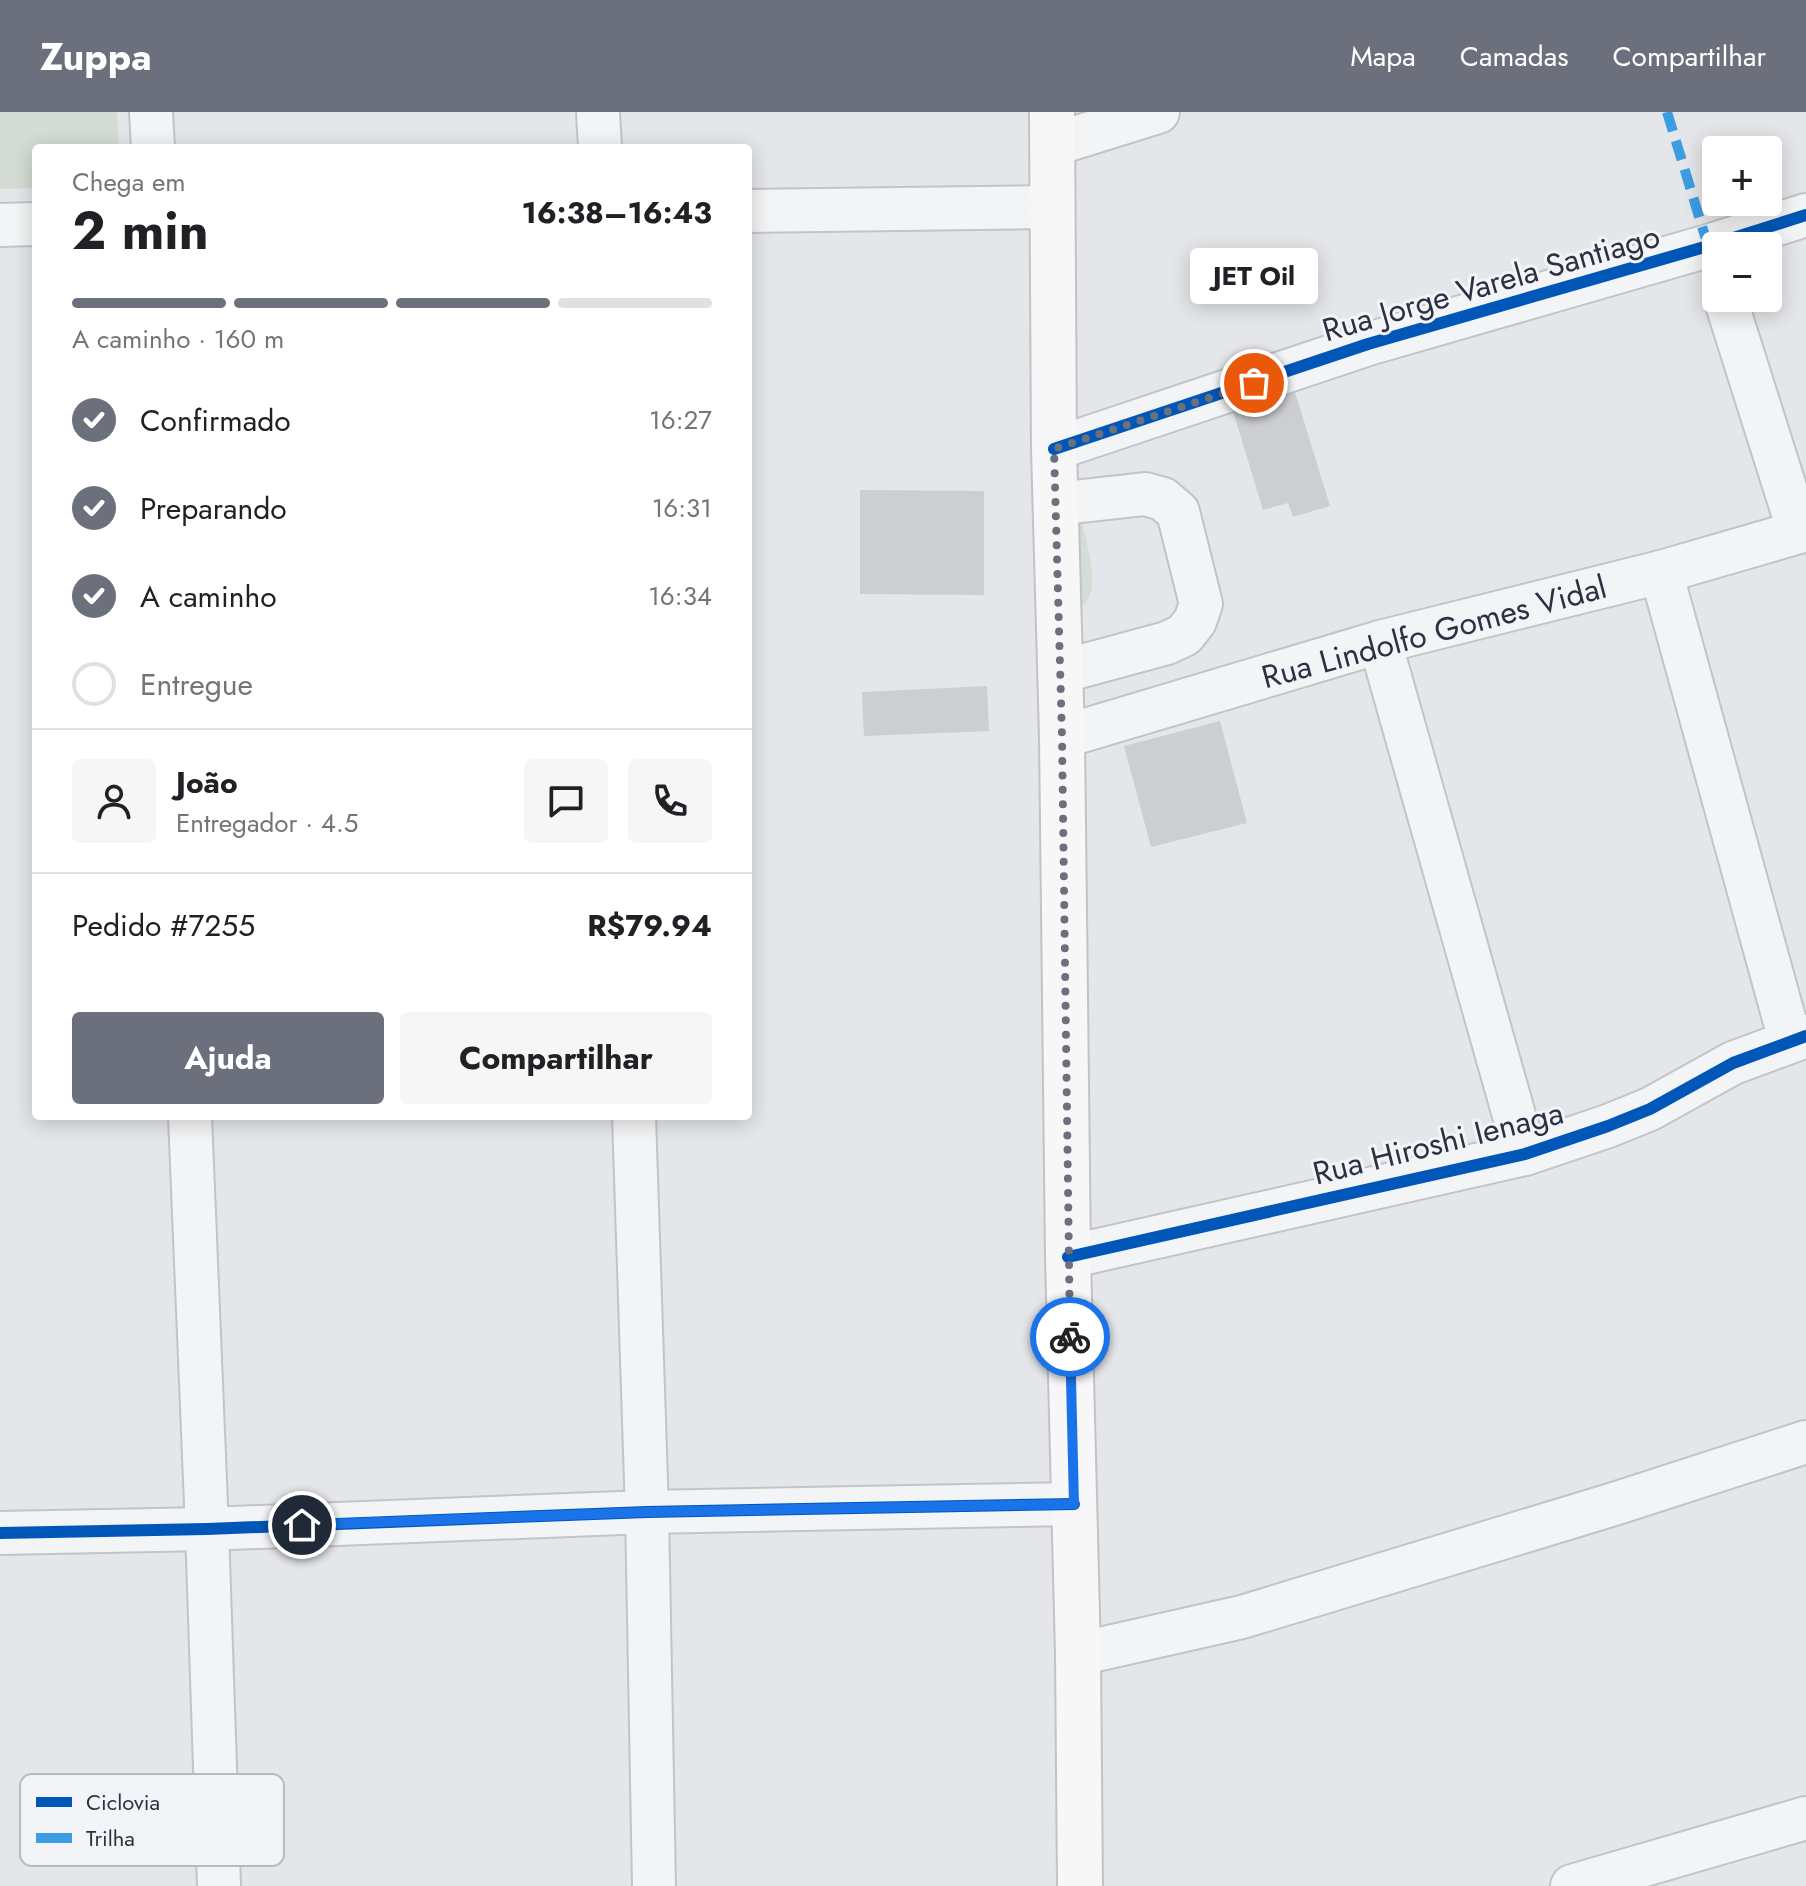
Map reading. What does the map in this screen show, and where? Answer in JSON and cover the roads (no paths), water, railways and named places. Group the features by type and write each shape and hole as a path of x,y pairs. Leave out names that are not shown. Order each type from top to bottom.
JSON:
{"main road":[{"path":"1052,128 1054,449 1062,737 1080,1886"}],"street":[{"path":"151,112 153,144"},
{"path":"598,112 600,144"},
{"path":"1052,128 1158,112"},
{"path":"752,211 1052,207"},
{"name":"Rua Jorge Varela Santiago","path":"1770,232 1806,215"},
{"path":"0,225 32,224"},
{"name":"Rua Jorge Varela Santiago","path":"1054,449 1368,344 1702,261"},
{"path":"1730,312 1802,531"},
{"path":"1055,504 1136,495 1163,499 1178,512 1201,604 1195,621 1184,635 1167,643 1060,672"},
{"name":"Rua Lindolfo Gomes Vidal","path":"1062,737 1380,642 1661,572 1802,531"},
{"path":"1661,572 1798,1038"},
{"path":"1380,642 1525,1154"},
{"name":"Rua Hiroshi Ienaga","path":"1068,1257 1525,1154 1650,1109 1733,1063 1798,1038"},
{"path":"190,1120 215,1774"},
{"path":"634,1120 647,1512 654,1886"},
{"path":"1078,1654 1242,1617 1806,1442"},
{"path":"0,1533 207,1529 647,1512 1074,1504"},
{"path":"1572,1886 1806,1818"},
{"path":"218,1866 219,1886"}],"place":[{"name":"JET Oil","path":"1254,383"}]}
